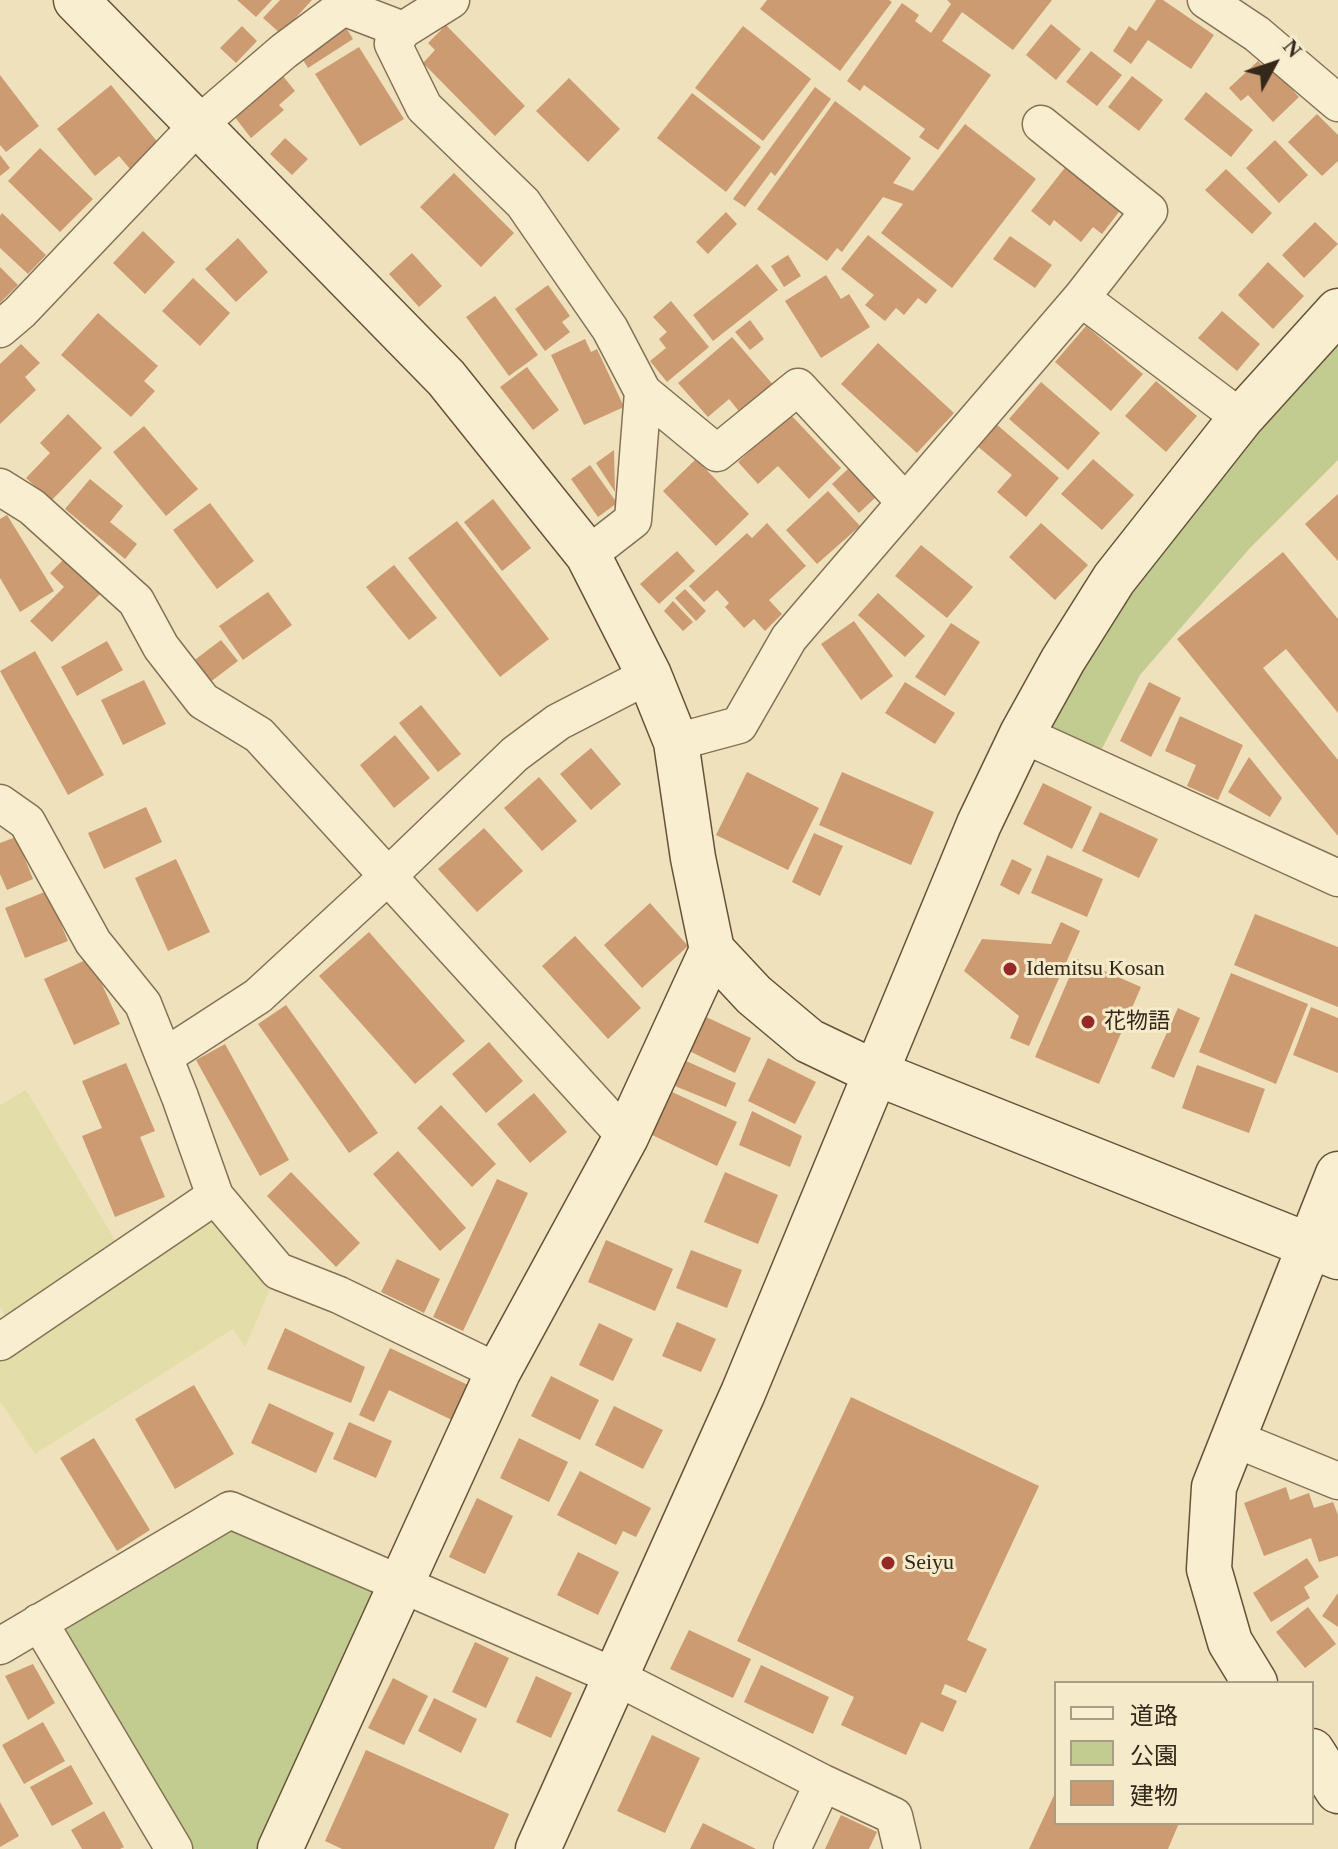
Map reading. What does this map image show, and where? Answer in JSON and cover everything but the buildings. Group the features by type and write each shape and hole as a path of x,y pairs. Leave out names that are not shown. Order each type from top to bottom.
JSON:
{"street":[{"path":"76,0 446,378 588,555 649,675 676,742 693,858 712,950 754,995 809,1041 876,1073 1323,1251"},
{"path":"451,0 403,30 393,44 424,107 523,203 610,329 643,392 717,453 798,387 905,502"},
{"path":"1206,0 1257,34 1338,103"},
{"path":"0,329 20,312 199,124 284,51 343,7 403,30"},
{"path":"676,742 739,725 789,638 1081,298 1149,211 1041,124"},
{"path":"1081,298 1241,418"},
{"path":"538,1849 743,1393 979,824 1022,734 1063,660 1114,579 1241,418 1338,311"},
{"path":"588,555 633,520 643,392"},
{"path":"0,487 32,507 136,601 161,647 203,701 259,735 626,1137"},
{"path":"164,1057 258,996 515,754 558,722 649,675"},
{"path":"1022,734 1338,878"},
{"path":"0,803 27,822 93,942 143,1004 215,1196 278,1271 339,1295 498,1372"},
{"path":"280,1849 498,1372 626,1137 712,950"},
{"path":"1254,1681 1230,1642 1209,1569 1214,1487 1323,1251 1338,1174"},
{"path":"0,1342 215,1196"},
{"path":"1235,1439 1338,1481"},
{"path":"0,1646 230,1510 616,1677 894,1816 902,1849"},
{"path":"39,1622 174,1849"},
{"path":"1314,1754 1338,1791"},
{"path":"792,1849 823,1783"}],"shaded area":[{"path":"26,1090 125,1257 215,1196 278,1271 245,1347 233,1329 35,1454 0,1401 0,1342 15,1331 0,1307 0,1105"}],"green space":[{"path":"1338,311 1338,460 1249,549 1140,675 1093,766 1022,734"},
{"path":"230,1510 401,1584 280,1849 174,1849 39,1622"}],"place":[{"name":"Idemitsu Kosan","path":"1010,969"},
{"name":"花物語","path":"1088,1022"},
{"name":"Seiyu","path":"888,1563"}]}
